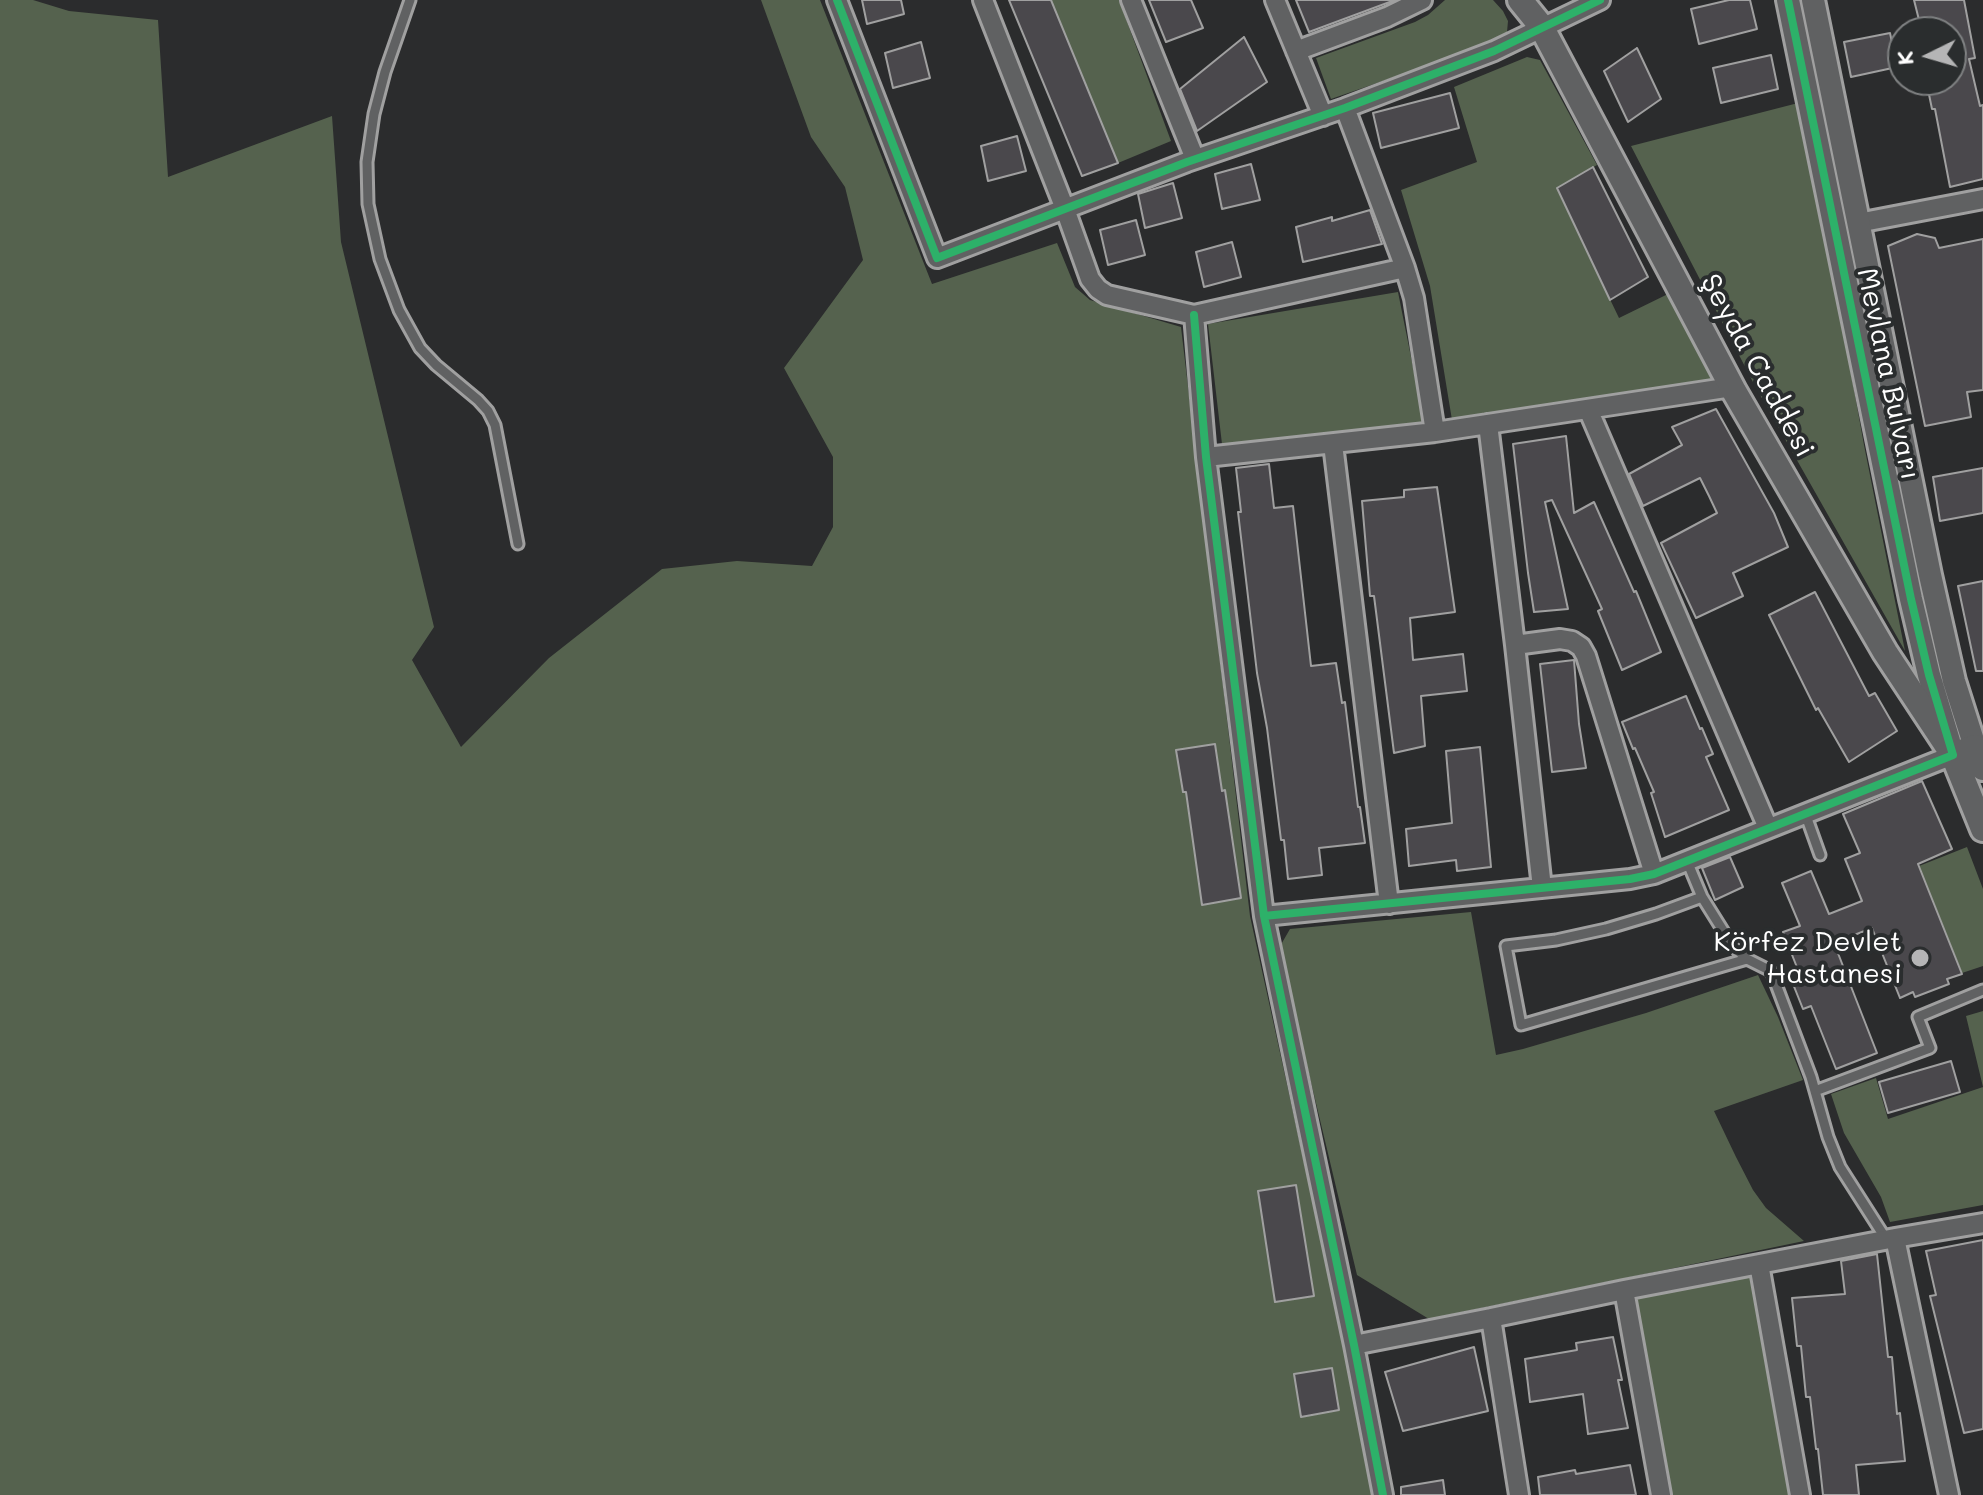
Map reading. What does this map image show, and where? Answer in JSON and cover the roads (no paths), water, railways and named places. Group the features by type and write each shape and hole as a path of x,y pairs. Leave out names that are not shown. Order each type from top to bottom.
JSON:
{"main road":[{"name":"Şeyda Caddesi","path":"1520,0 1541,26 1732,387 1885,652 1970,756"},
{"name":"Mevlana Bulvarı","path":"1970,756 1983,829"}],"street":[{"path":"837,0 937,258 1195,159 1323,116 1494,51 1600,0"},
{"path":"983,0 1090,279 1107,295 1194,315 1405,268"},
{"path":"1131,0 1195,159"},
{"path":"1275,0 1323,116"},
{"path":"1296,51 1387,17 1422,0"},
{"name":"Mevlana Bulvarı","path":"1788,0 1929,675 1970,756"},
{"name":"Mevlana Bulvarı","path":"1813,0 1970,756"},
{"path":"1345,108 1414,298 1435,432"},
{"path":"1858,223 1983,199"},
{"path":"1194,315 1206,457 1264,916 1383,1495"},
{"path":"1206,457 1435,432 1732,387"},
{"path":"1588,409 1768,828"},
{"path":"1488,424 1542,888"},
{"path":"1333,444 1389,904"},
{"path":"1515,645 1560,639 1572,641 1581,647 1654,874"},
{"path":"1264,916 1630,879 1654,874 1805,813 1970,756"},
{"path":"1354,1345 1624,1290 1983,1223"},
{"path":"1891,1239 1949,1495"},
{"path":"1759,1264 1800,1495"},
{"path":"1624,1290 1661,1495"},
{"path":"1491,1318 1519,1495"}],"lane":[{"path":"410,0 374,114 367,162 368,204 380,259 399,310 420,348 478,400 495,425 518,544"},
{"path":"1805,813 1820,855"},
{"path":"1687,861 1702,897 1732,945 1747,959 1771,971 1840,1167 1891,1239"},
{"path":"1702,897 1606,929 1556,940 1506,946 1521,1025 1747,959"},
{"path":"1815,1091 1930,1048 1918,1017 1983,990"}],"place":[{"name":"Körfez Devlet Hastanesi","path":"1920,958"}]}
